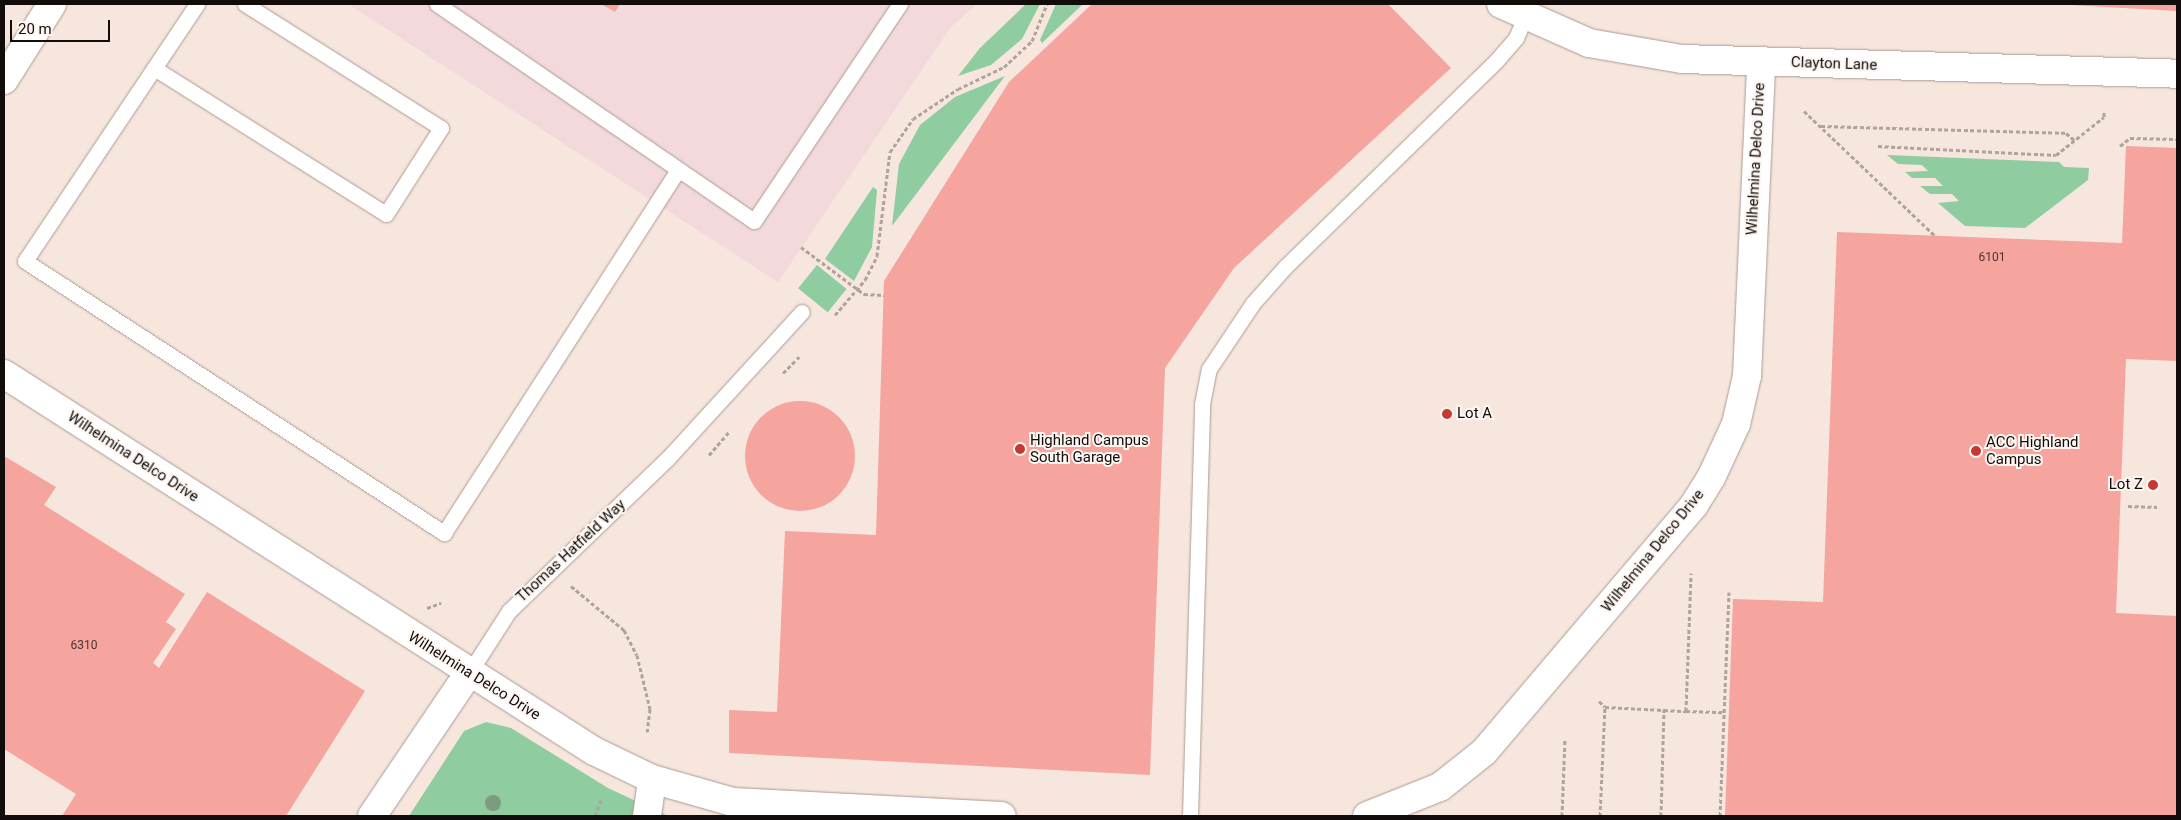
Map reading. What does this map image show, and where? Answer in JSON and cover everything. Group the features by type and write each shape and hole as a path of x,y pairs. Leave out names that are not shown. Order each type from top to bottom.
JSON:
{"street":[{"path":"5,75 52,4"},
{"name":"Clayton Lane","path":"1501,4 1589,43 1682,59 2177,74"},
{"name":"Wilhelmina Delco Drive","path":"1367,816 1440,787 1484,752 1694,504 1711,478 1736,424 1747,376 1760,62"},
{"name":"Wilhelmina Delco Drive","path":"4,374 594,752 652,779 733,802 1002,816"},
{"name":"Thomas Hatfield Way","path":"372,816 469,673"},
{"path":"647,816 652,779"}],"lane":[{"path":"197,4 25,261 444,533 678,170"},
{"path":"154,68 386,214 441,128 245,4"},
{"path":"437,4 754,221 900,4"},
{"path":"1190,816 1202,404 1209,369 1260,296 1496,61 1516,38 1526,15"},
{"name":"Thomas Hatfield Way","path":"469,673 509,611 668,458 802,312"}],"path":[{"path":"835,315 857,289 876,256 890,152 913,119 958,89 1004,67 1032,41 1047,4"},
{"path":"1804,111 1934,235"},
{"path":"1878,146 2056,155 2104,117 2104,111"},
{"path":"1821,126 2066,132 2074,140"},
{"path":"2120,146 2130,138 2177,139"},
{"path":"801,247 857,289 884,295"},
{"path":"2128,506 2157,507"},
{"path":"1686,711 1691,573"},
{"path":"565,582 624,630 646,683 647,732"},
{"path":"1720,816 1729,592"},
{"path":"422,610 441,603"},
{"path":"1599,701 1605,707 1724,712"},
{"path":"1600,816 1605,707"},
{"path":"1661,816 1664,710"},
{"path":"1562,816 1565,738"},
{"path":"595,816 602,798"}],"shaded area":[{"path":"348,4 977,4 951,27 778,282"}],"green space":[{"path":"1026,4 1040,4 1022,39 991,65 958,76 980,48"},
{"path":"1056,4 1083,4 1042,43 1040,40"},
{"path":"1005,76 892,226 899,164 920,125 955,97"},
{"path":"1887,155 2059,162 2064,167 2089,168 2088,180 2025,228 1965,226 1938,203 1959,201 1952,194 1930,194 1920,186 1943,186 1935,178 1912,178 1905,172 1928,171 1922,165 1898,164"},
{"path":"873,187 877,190 872,247 854,281 825,259"},
{"path":"817,265 847,289 828,312 798,288"},
{"path":"486,722 511,728 608,788 668,816 409,816 464,731"}],"building":[{"path":"601,4 620,4 615,12"},
{"name":"Highland Campus South Garage","path":"1092,4 1388,4 1451,68 1234,268 1165,368 1150,775 729,753 729,710 777,712 785,531 876,535 884,281 1009,82"},
{"path":"2177,4 2177,11 2071,5"},
{"name":"ACC Highland Campus","path":"2126,146 2177,148 2177,361 2126,359 2116,613 2177,616 2177,816 1725,816 1733,599 1823,602 1837,232 2122,243"},
{"path":"800,401 821,405 839,417 851,435 855,456 851,477 839,495 821,507 800,511 779,507 761,495 749,477 745,456 749,435 761,417 779,405"},
{"path":"4,456 56,487 44,505 185,594 166,622 176,629 153,663 159,668 207,592 365,691 286,816 62,816 76,794 4,749"}],"place":[{"name":"Lot A","path":"1447,414"},
{"name":"Highland Campus South Garage","path":"1020,449"},
{"name":"ACC Highland Campus","path":"1976,451"},
{"name":"Lot Z","path":"2153,485"}]}
